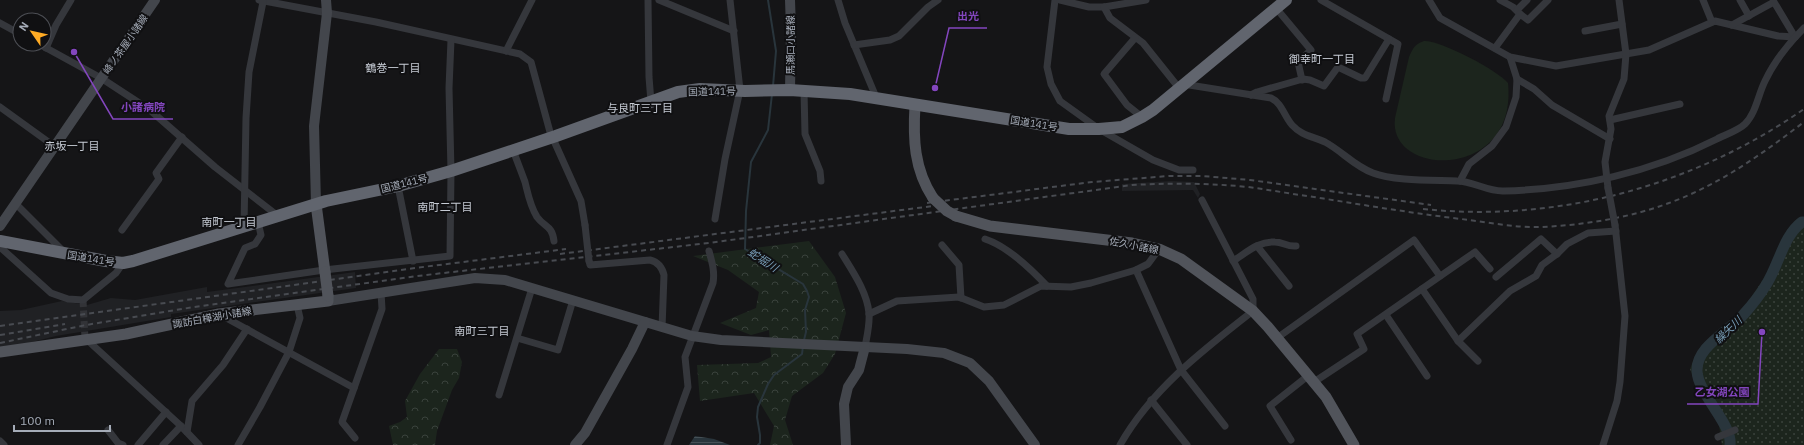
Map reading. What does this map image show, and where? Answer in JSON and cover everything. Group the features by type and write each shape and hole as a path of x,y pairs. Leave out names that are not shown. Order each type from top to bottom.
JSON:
{"highway":[{"name":"国道141号","path":"0,241 66,254 124,263 316,204 398,186 451,171 552,138 678,92 700,89 790,90 876,97 915,105 1069,129 1099,130 1122,127 1154,110 1286,0"}],"main road":[{"name":"佐久小諸線","path":"915,105 916,153 923,183 933,198 947,211 956,216 990,226 1132,243 1159,249 1181,260 1253,311 1311,379 1333,408 1354,445"},
{"path":"316,204 328,298"},
{"name":"諏訪白樺湖小諸線","path":"0,352 85,338 126,334 219,314 297,305 328,298"}],"street":[{"path":"52,34 71,0"},
{"name":"峰ノ茶屋小諸線","path":"0,226 155,0"},
{"path":"316,204 314,126 327,13 326,0"},
{"path":"506,51 532,0"},
{"path":"648,0 649,77 651,102"},
{"path":"659,0 734,31"},
{"path":"715,219 724,159 740,90 730,0"},
{"name":"馬瀬口小諸線","path":"790,0 792,29 790,90"},
{"path":"854,45 890,40 899,36 928,7 938,0"},
{"path":"1055,0 1047,67 1051,84 1060,101 1099,130 1154,160 1179,170 1193,170"},
{"path":"1060,0 1089,7 1104,7 1146,0"},
{"path":"1321,0 1398,44 1386,99"},
{"path":"1429,0 1440,18 1510,57 1556,66 1649,50 1715,21 1778,36 1795,37"},
{"path":"1500,0 1519,12 1528,20 1548,0"},
{"path":"1495,48 1527,0"},
{"path":"1603,445 1617,401 1626,316 1615,228 1606,177 1606,151 1610,139 1610,116 1624,79 1626,54 1619,0"},
{"path":"1703,0 1712,22"},
{"path":"1740,0 1749,16"},
{"path":"244,226 246,189 246,118 249,72 261,1 327,13 520,54 531,62 552,138 581,201 590,265 634,261 654,261 663,270 662,328"},
{"path":"840,1 854,45 876,97"},
{"path":"1732,25 1774,2 1795,37"},
{"path":"1104,7 1110,18 1135,38 1144,43 1181,86 1271,98 1277,101 1292,124 1300,132 1309,137 1325,142 1358,166 1374,174 1420,180 1460,181 1501,191 1571,186 1639,170 1706,144 1745,124 1759,100 1764,83 1770,71 1795,37 1804,28"},
{"path":"1276,8 1311,50 1298,62 1302,80"},
{"path":"0,23 12,30"},
{"path":"1585,31 1622,24"},
{"path":"1135,38 1104,74 1127,105 1142,117"},
{"path":"1250,95 1302,80 1310,80 1324,86 1338,67 1361,78 1365,78 1390,39"},
{"path":"258,222 261,235 255,244 245,248 228,284 450,256 451,171 449,88 451,40"},
{"path":"52,51 101,78 150,110 278,216"},
{"path":"1460,181 1469,164 1492,146 1506,127 1516,97 1517,79 1510,57"},
{"path":"1517,79 1534,89 1552,105 1610,139"},
{"path":"804,91 805,134 820,171 821,181"},
{"path":"1610,120 1680,104"},
{"path":"0,107 54,146"},
{"path":"122,230 159,179 156,173 182,137"},
{"path":"513,150 519,164 528,199 538,218 549,227 553,233 554,241"},
{"path":"398,186 413,261"},
{"path":"1120,445 1151,400 1181,370 1253,311 1253,299 1202,200"},
{"path":"15,204 66,254"},
{"path":"1458,341 1510,291 1536,276 1542,265 1557,254 1567,244 1588,233 1615,228"},
{"path":"985,239 994,242 1029,268 1047,286"},
{"path":"1496,277 1541,239 1557,254"},
{"path":"1277,338 1414,240 1440,276"},
{"path":"1233,261 1260,243 1276,242 1289,247 1296,246"},
{"path":"942,245 959,265 961,298"},
{"path":"1257,246 1289,286"},
{"path":"0,248 51,293 68,299 83,300 116,273 124,263"},
{"path":"869,314 898,301 961,298 984,308 1004,305 1041,286 1071,287 1136,270 1148,264 1159,249"},
{"path":"667,445 688,387 685,357 713,283 714,271 709,251"},
{"path":"1291,440 1270,406 1311,379 1364,349 1357,334 1475,252 1490,269"},
{"path":"842,254 866,299 869,314 865,347 859,370 848,387 844,404 846,445"},
{"path":"1136,270 1181,370 1225,426"},
{"path":"328,298 475,278 506,280 692,336 721,340 865,347 944,353 970,363 989,381 1035,445"},
{"path":"499,395 532,288"},
{"path":"1422,289 1458,341 1478,361"},
{"path":"355,438 342,422 382,309 381,292"},
{"path":"517,338 558,350 573,300"},
{"path":"238,445 289,352 300,323 297,305"},
{"path":"219,314 354,388"},
{"path":"1386,315 1427,376"},
{"path":"575,445 585,433 632,349 645,322"},
{"path":"187,432 192,401 223,364 247,329"},
{"path":"85,338 166,412 199,445"},
{"path":"1151,400 1187,445"},
{"path":"138,445 166,412"},
{"path":"163,445 180,426"},
{"path":"108,430 118,443 123,445"},
{"path":"1718,437 1735,430"},
{"path":"0,441 4,445"}],"shaded area":[{"path":"1171,181 1194,182 1200,194 1198,198 1193,190 1122,191 1122,184"},
{"path":"355,272 356,288 171,314 171,317 56,336 0,350 0,311 21,310 62,301 87,305 111,298 135,300 207,287 207,292"},
{"path":"695,436 714,439 730,445 689,445"}],"green space":[{"path":"1424,41 1432,42 1455,50 1502,77 1508,83 1506,115 1493,138 1475,153 1452,160 1430,159 1411,152 1398,138 1395,118 1409,57 1415,47"},
{"path":"1798,218 1804,218 1804,445 1722,445 1719,425 1698,389 1690,369 1696,354 1743,309 1769,271 1788,229"},
{"path":"809,241 835,277 846,313 835,354 823,373 792,396 785,420 793,445 770,445 774,426 754,393 700,401 697,365 758,363 771,357 769,330 751,335 720,323 756,308 759,292 728,270 693,256"},
{"path":"439,349 457,349 462,362 459,378 452,390 437,431 435,445 393,445 389,426 400,422 407,417 405,401 420,374"}],"waterway":[{"name":"蛇堀川","path":"768,0 776,51 773,86"},
{"name":"蛇堀川","path":"772,94 768,130 751,162 746,211 745,249 803,284 809,297 805,310 806,332 804,340"},
{"name":"繰矢川","path":"1730,445 1726,428 1699,380 1697,371 1698,362 1708,346 1738,320 1756,300 1764,289 1790,235 1802,222 1804,222"},
{"name":"蛇堀川","path":"758,445 760,443 757,417 758,407 768,384 774,375 802,354 803,346"}],"tunnel":[{"path":"83,300 85,338"}],"railway":[{"path":"1423,209 1474,212 1524,210 1574,204 1622,193 1670,178 1717,159 1761,136 1804,109"},
{"path":"0,343 86,325 194,307 417,276 709,243 1132,185 1190,184 1256,188 1406,212 1511,226 1541,227 1574,225 1638,213 1687,196 1740,168 1804,122"},
{"path":"927,203 1092,182 1169,176 1202,176 1250,180 1431,205"},
{"path":"560,254 933,206"},
{"path":"0,326 415,268 566,249"},
{"path":"0,335 65,324"}],"place":[{"name":"小諸病院","path":"74,52"},
{"name":"出光","path":"935,88"},
{"name":"乙女湖公園","path":"1762,332"}],"district":[{"name":"御幸町一丁目","path":"1322,59"},
{"name":"鶴巻一丁目","path":"393,68"},
{"name":"与良町三丁目","path":"640,108"},
{"name":"赤坂一丁目","path":"72,146"},
{"name":"南町二丁目","path":"445,207"},
{"name":"南町一丁目","path":"229,222"},
{"name":"南町三丁目","path":"482,331"}]}
